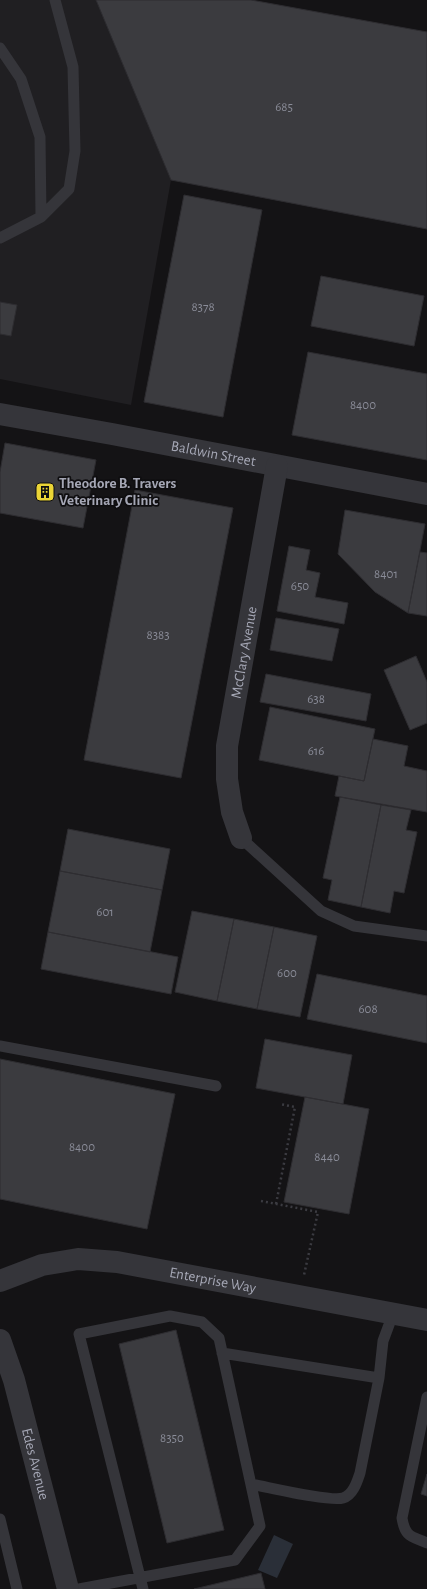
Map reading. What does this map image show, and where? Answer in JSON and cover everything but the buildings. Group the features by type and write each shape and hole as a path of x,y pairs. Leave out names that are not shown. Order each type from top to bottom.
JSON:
{"street":[{"name":"Baldwin Street","path":"0,414 427,494"},
{"name":"McClary Avenue","path":"241,838 232,812 227,779 227,746 277,466"},
{"name":"Enterprise Way","path":"0,1281 42,1265 78,1258 117,1262 427,1320"},
{"name":"Edes Avenue","path":"0,1340 14,1380 68,1589"}],"lane":[{"path":"0,238 41,217 69,189 75,151 73,67 54,0"},
{"path":"0,48 21,79 40,137 41,217"},
{"path":"241,838 321,911 354,926 427,936"},
{"path":"0,1046 216,1086"},
{"path":"251,1484 330,1499 344,1498 352,1491 357,1483 379,1378 383,1341 393,1314"},
{"path":"79,1589 140,1577 235,1560 260,1526 219,1338 202,1322 170,1316 79,1334 140,1577 144,1589"},
{"path":"222,1353 379,1378"},
{"path":"427,1397 402,1518 403,1528 408,1534 427,1543"},
{"path":"0,1519 17,1589"}],"path":[{"path":"276,1204 295,1107 280,1104"},
{"path":"261,1201 318,1212 300,1296"}],"shaded area":[{"path":"0,0 96,0 171,180 131,405 0,379"},
{"path":"274,1535 293,1544 277,1578 258,1570"}],"place":[{"name":"Theodore B. Travers Veterinary Clinic","path":"45,492"}]}
